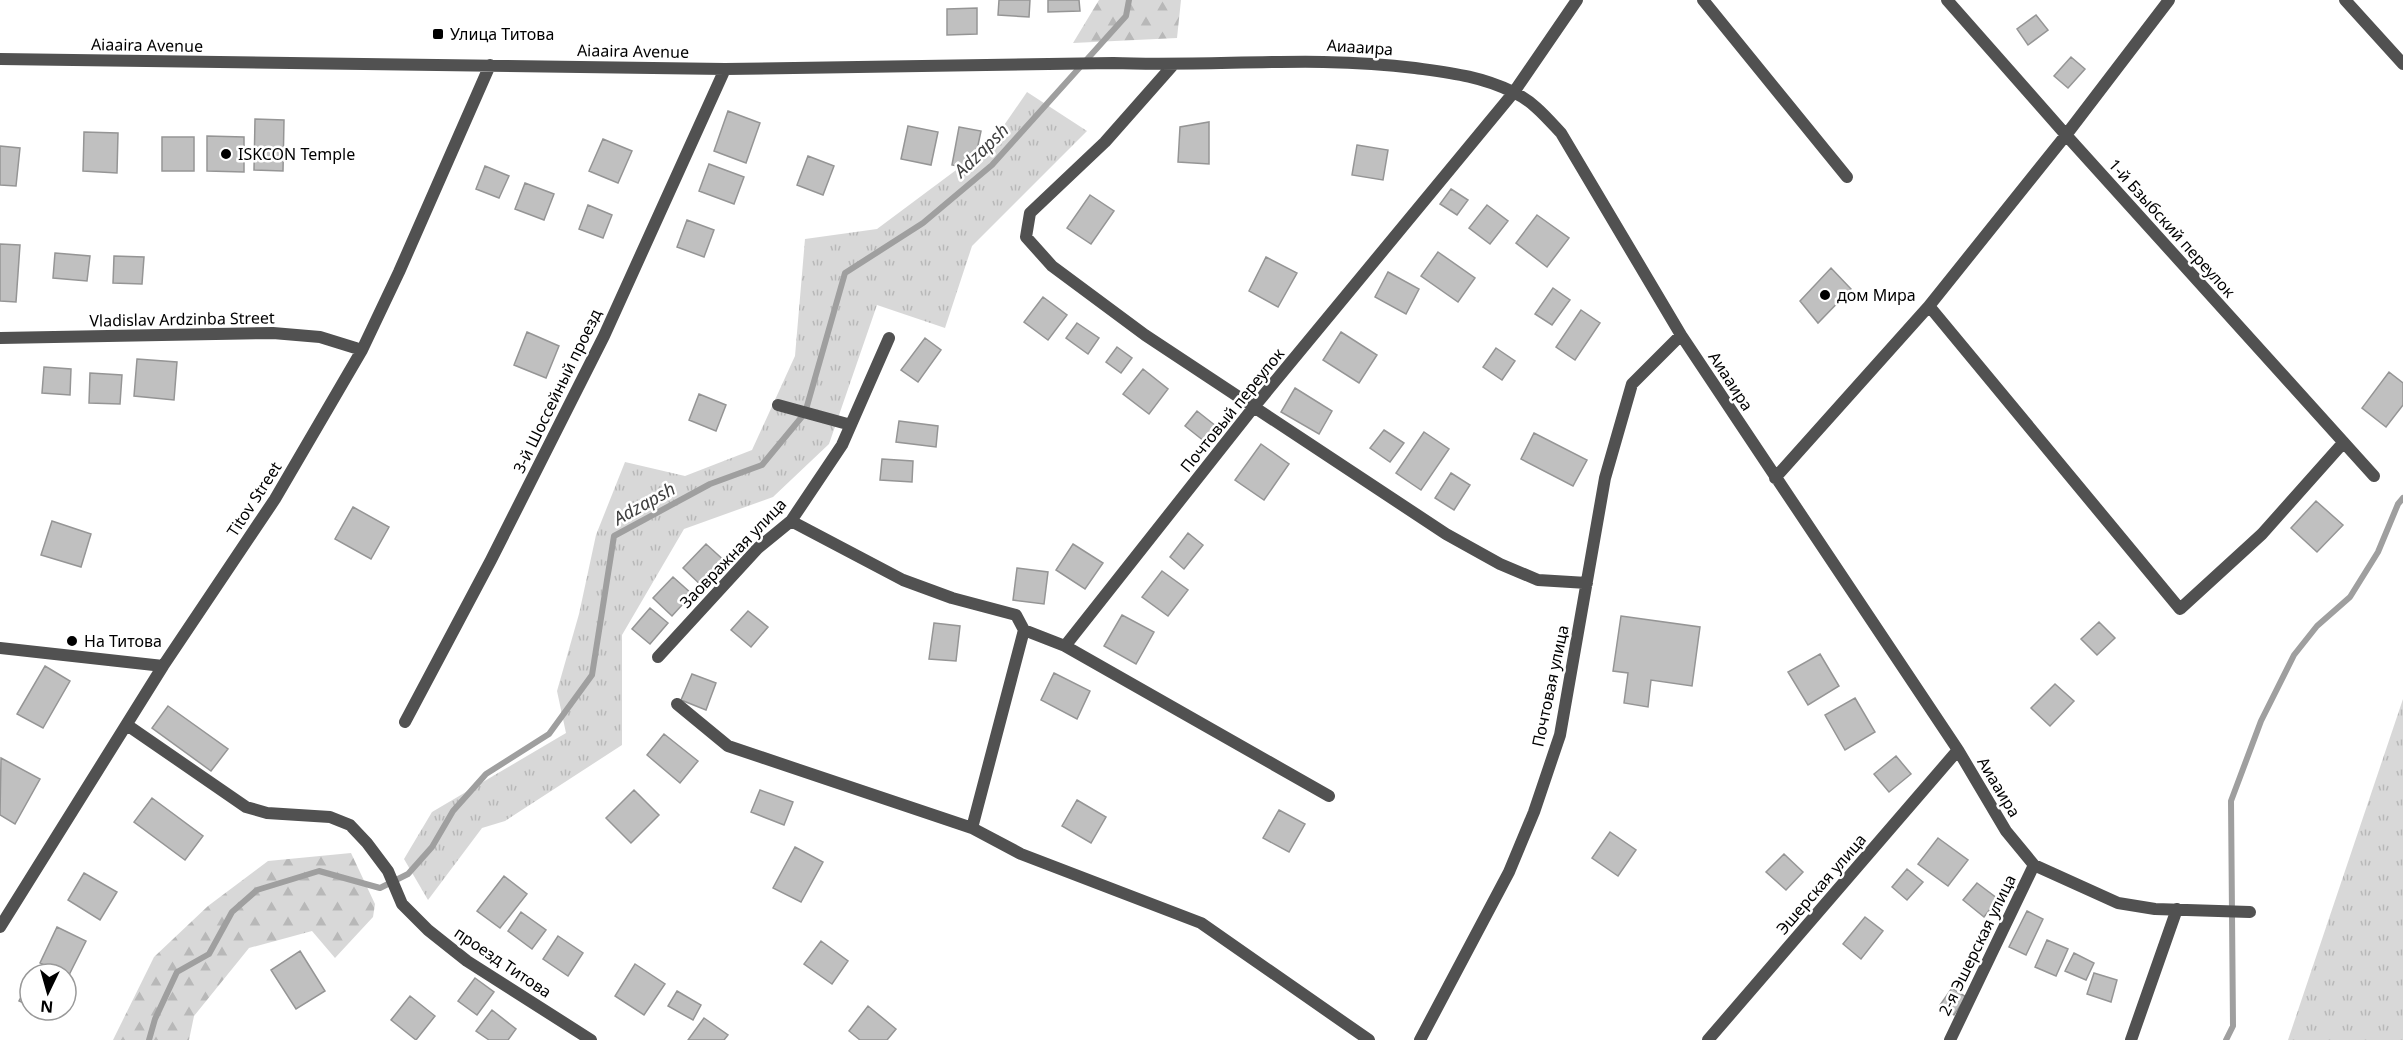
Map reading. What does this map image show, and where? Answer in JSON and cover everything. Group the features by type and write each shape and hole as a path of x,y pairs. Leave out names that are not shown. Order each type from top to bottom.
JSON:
{"street":[{"name":"Почтовый переулок","path":"1065,646 1253,408 1514,92 1577,0"},
{"path":"1703,0 1847,177"},
{"name":"1-й Бзыбский переулок","path":"1947,0 2374,476"},
{"path":"1775,478 1929,306 2066,135 2169,0"},
{"path":"2345,0 2403,64"},
{"name":"Aiaaira Avenue","path":"0,59 725,69 1113,63"},
{"name":"Аиааира","path":"1113,63 1173,65 1317,60 1396,66 1470,75 1514,92 1539,109 1561,134 1681,335 1958,750 2006,831 2034,865 2118,903 2155,909 2250,912"},
{"name":"Titov Street","path":"0,927 163,666 275,499 362,350 490,65"},
{"path":"1173,65 1105,142 1030,213 1026,237 1052,266 1145,335 1446,534 1500,564 1538,580 1587,583"},
{"name":"3-й Шоссейный проезд","path":"405,722 491,560 604,336 725,69"},
{"path":"1929,306 2181,609 2262,534 2343,443"},
{"name":"Vladislav Ardzinba Street","path":"0,338 273,333 320,338 362,350"},
{"name":"Почтовая улица","path":"1420,1040 1509,872 1534,812 1560,735 1605,478 1632,384 1681,335"},
{"name":"Заовражная улица","path":"658,657 758,548 790,521 842,445 889,338"},
{"path":"778,405 851,425"},
{"path":"790,521 903,580 952,598 1016,615 1024,630 1065,646 1329,796"},
{"path":"972,828 1024,630"},
{"path":"0,648 163,666"},
{"path":"677,704 728,746 972,828 1021,854 1201,923 1369,1040"},
{"name":"проезд Титова","path":"127,725 246,807 267,813 330,817 350,825 388,871 402,904 428,930 467,960 591,1040"},
{"name":"Эшерская улица","path":"1708,1040 1958,750"},
{"name":"2-я Эшерская улица","path":"1950,1040 2034,865"},
{"path":"2131,1040 2177,909"}],"green space":[{"path":"1099,0 1181,0 1177,38 1073,43"},
{"path":"1027,92 1087,131 972,246 945,328 877,305 829,444 773,497 684,529 622,635 622,745 505,821 482,828 428,900 404,859 432,812 566,733 557,691 579,614 596,535 625,462 685,476 752,450 795,356 805,239 877,229 991,144"},
{"path":"2403,699 2403,1040 2288,1040"},
{"path":"351,853 375,904 373,917 335,958 312,931 249,948 194,1016 189,1040 113,1040 154,957 208,906 268,861"}],"building":[{"path":"999,0 1030,0 1029,17 998,15"},
{"path":"1048,0 1079,0 1080,11 1048,12"},
{"path":"977,8 977,34 947,35 947,9"},
{"path":"2036,15 2048,30 2028,45 2017,29"},
{"path":"2071,57 2085,69 2068,88 2054,76"},
{"path":"728,111 760,123 746,163 714,151"},
{"path":"255,119 284,120 283,171 254,170"},
{"path":"1209,122 1209,164 1178,162 1180,127"},
{"path":"908,126 938,132 931,165 901,159"},
{"path":"959,127 981,131 973,169 952,165"},
{"path":"84,132 118,133 117,173 83,171"},
{"name":"ISKCON Temple","path":"207,136 244,137 244,172 207,171"},
{"path":"162,137 194,137 194,171 162,171"},
{"path":"603,139 632,151 618,183 589,171"},
{"path":"1357,145 1388,150 1383,180 1352,175"},
{"path":"0,146 20,148 16,186 0,185"},
{"path":"808,156 834,166 823,195 797,185"},
{"path":"709,164 744,177 734,204 699,191"},
{"path":"485,166 509,176 499,198 476,189"},
{"path":"525,183 554,194 544,220 515,209"},
{"path":"1451,189 1468,200 1457,215 1440,204"},
{"path":"1090,195 1114,211 1091,244 1067,228"},
{"path":"588,205 612,215 603,238 579,229"},
{"path":"1487,205 1508,221 1490,244 1469,228"},
{"path":"1537,215 1569,238 1547,267 1516,243"},
{"path":"687,220 714,230 704,257 677,247"},
{"path":"0,244 20,245 16,302 0,301"},
{"path":"1438,252 1475,278 1458,302 1421,276"},
{"path":"55,253 90,256 87,281 53,278"},
{"path":"114,256 144,257 142,284 113,283"},
{"path":"1266,257 1297,273 1278,307 1249,291"},
{"name":"дом Мира","path":"1831,268 1851,289 1818,323 1800,301"},
{"path":"1388,272 1419,289 1406,314 1375,297"},
{"path":"1553,288 1570,300 1552,325 1535,314"},
{"path":"1043,297 1067,315 1048,340 1024,322"},
{"path":"1581,310 1600,323 1575,360 1556,347"},
{"path":"1077,323 1099,338 1088,354 1066,338"},
{"path":"527,332 559,346 546,378 514,365"},
{"path":"1341,332 1377,355 1359,383 1323,360"},
{"path":"925,338 941,350 918,382 901,370"},
{"path":"1117,347 1132,358 1121,373 1106,362"},
{"path":"1496,348 1515,361 1502,380 1483,367"},
{"path":"137,359 177,362 174,400 134,396"},
{"path":"44,367 71,369 70,395 42,393"},
{"path":"1143,369 1168,389 1149,414 1123,394"},
{"path":"2389,372 2403,383 2403,405 2386,427 2362,408"},
{"path":"90,373 122,375 120,404 89,403"},
{"path":"1295,388 1332,411 1319,434 1281,412"},
{"path":"699,394 726,405 716,431 689,420"},
{"path":"1197,411 1221,430 1209,445 1185,426"},
{"path":"899,421 938,426 936,447 896,442"},
{"path":"1384,430 1404,443 1390,462 1370,448"},
{"path":"1424,432 1449,449 1421,490 1396,473"},
{"path":"1534,433 1587,460 1573,486 1521,459"},
{"path":"1261,444 1289,464 1264,500 1235,480"},
{"path":"882,459 913,461 912,482 880,480"},
{"path":"1451,473 1470,485 1454,510 1435,498"},
{"path":"2316,501 2343,525 2317,552 2291,528"},
{"path":"353,507 389,527 371,559 335,539"},
{"path":"52,521 91,534 81,567 41,555"},
{"path":"1188,533 1203,545 1184,569 1170,557"},
{"path":"706,544 728,564 704,588 683,568"},
{"path":"1073,544 1103,563 1085,589 1056,570"},
{"path":"1017,568 1048,572 1044,604 1013,600"},
{"path":"1162,571 1188,590 1168,616 1142,597"},
{"path":"673,577 692,594 672,616 653,598"},
{"path":"650,608 668,623 650,644 632,629"},
{"path":"748,611 768,627 751,647 731,630"},
{"path":"1122,615 1154,632 1136,664 1104,646"},
{"path":"1621,616 1700,627 1692,686 1651,680 1648,707 1624,703 1628,673 1613,671"},
{"path":"2099,622 2115,638 2097,655 2081,639"},
{"path":"934,623 960,626 956,661 929,659"},
{"path":"1820,654 1839,686 1808,705 1788,672"},
{"path":"45,666 70,681 43,728 17,714"},
{"path":"1054,673 1090,691 1077,719 1041,700"},
{"path":"692,674 716,683 706,710 681,700"},
{"path":"2055,684 2074,701 2050,726 2031,708"},
{"path":"1855,698 1875,732 1845,750 1825,715"},
{"path":"168,706 228,749 211,771 152,728"},
{"path":"664,734 698,761 680,783 647,755"},
{"path":"1896,756 1911,774 1889,792 1874,774"},
{"path":"1,758 40,779 15,824 0,815"},
{"path":"634,790 659,815 631,843 606,818"},
{"path":"760,790 793,802 784,825 751,812"},
{"path":"152,798 203,836 185,860 134,822"},
{"path":"1077,800 1106,817 1091,843 1062,826"},
{"path":"1279,810 1305,824 1289,852 1263,838"},
{"path":"1610,832 1636,850 1618,876 1592,858"},
{"path":"1938,838 1968,860 1948,886 1918,864"},
{"path":"795,847 823,862 801,902 773,888"},
{"path":"1784,854 1803,872 1786,890 1766,872"},
{"path":"1907,869 1923,882 1907,900 1892,887"},
{"path":"84,873 117,892 100,920 68,900"},
{"path":"504,876 527,894 500,928 477,911"},
{"path":"1977,883 1998,899 1984,917 1963,900"},
{"path":"2027,911 2043,919 2026,955 2009,947"},
{"path":"521,912 546,930 532,949 508,931"},
{"path":"1865,917 1883,931 1861,959 1843,944"},
{"path":"57,927 86,941 76,962 40,962"},
{"path":"558,936 583,953 568,976 543,959"},
{"path":"2047,940 2068,949 2056,976 2035,967"},
{"path":"821,941 848,961 832,984 804,964"},
{"path":"300,951 325,991 296,1009 271,970"},
{"path":"2074,953 2094,963 2086,980 2065,971"},
{"path":"635,964 665,984 644,1015 615,996"},
{"path":"2094,973 2117,980 2111,1002 2087,994"},
{"path":"475,978 494,992 477,1015 458,1001"},
{"path":"1952,988 1966,997 1954,1015 1940,1005"},
{"path":"677,991 701,1005 693,1020 668,1006"},
{"path":"410,996 435,1016 416,1040 391,1020"},
{"path":"868,1006 896,1029 887,1040 860,1040 849,1031"},
{"path":"492,1010 516,1029 508,1040 489,1040 476,1031"},
{"path":"704,1018 728,1035 724,1040 688,1040"}],"waterway":[{"name":"Adzapsh","path":"149,1040 155,1019 177,972 209,954 232,912 257,890 319,871 380,888 408,874 432,847 453,811 486,774 549,734 592,675 614,536 710,484 762,465 805,413 845,273 923,223 992,165 1126,16 1129,0"},
{"path":"2226,1040 2233,1026 2231,801 2261,721 2294,655 2317,626 2350,597 2378,552 2398,504 2403,498"}],"place":[{"name":"Улица Титова","path":"438,34"},
{"name":"ISKCON Temple","path":"226,154"},
{"name":"дом Мира","path":"1825,295"},
{"name":"На Титова","path":"72,641"}]}
